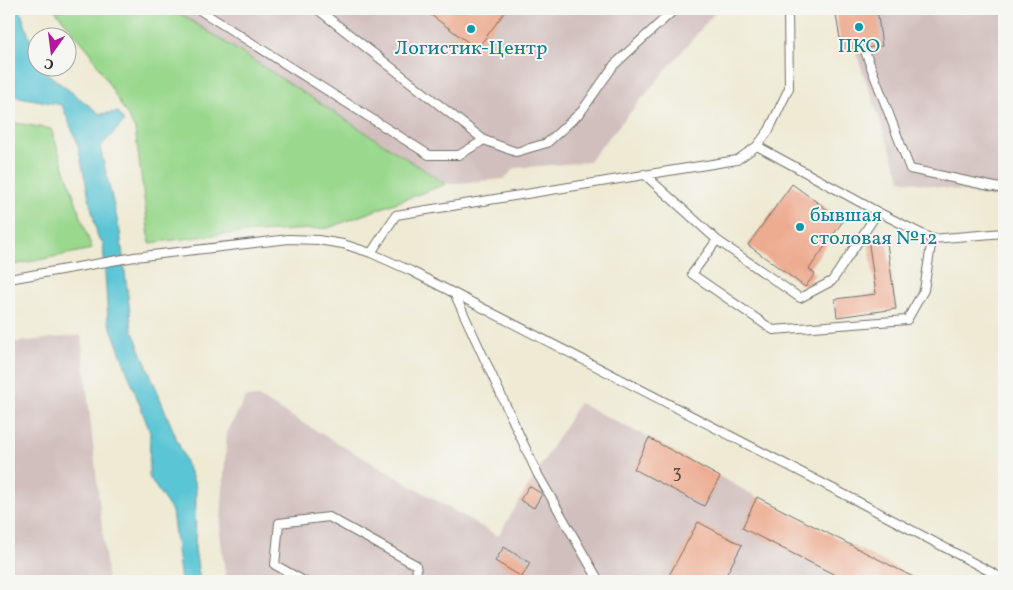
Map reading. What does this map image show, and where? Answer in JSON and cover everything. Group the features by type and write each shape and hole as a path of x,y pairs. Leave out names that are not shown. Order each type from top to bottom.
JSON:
{"lane":[{"path":"198,9 430,155 458,155 484,140"},
{"path":"317,9 484,140 516,152 547,143 581,112 614,65 674,9"},
{"path":"371,253 396,215 737,160 757,146 768,130 789,88 788,9"},
{"path":"866,54 910,169 1004,189"},
{"path":"757,146 932,239 1004,233"},
{"path":"644,174 717,240 800,298 832,281 878,212"},
{"path":"9,279 135,257 289,239 318,240 343,244 371,253 411,271 1004,579"},
{"path":"717,240 692,274 772,330 907,320 924,290 932,239"},
{"path":"455,295 537,472 596,579"},
{"path":"304,581 275,565 279,524 329,517 416,565 418,581"}],"shaded area":[{"path":"173,9 718,9 588,162 515,168 504,179 446,184"},
{"path":"835,9 1004,9 1004,199 901,180 855,50 842,51"},
{"path":"81,335 108,581 9,581 9,343"},
{"path":"246,397 258,397 498,536 579,403 921,581 226,581 220,534 227,432"}],"green space":[{"path":"54,9 173,9 446,184 328,228 224,234 150,243 135,129 90,52 78,38 78,28 70,28"},
{"path":"9,122 51,129 92,249 9,266"}],"water":[{"path":"9,9 20,9 28,33 28,78 53,78 100,114 118,112 124,122 100,147 120,232 132,329 196,487 195,549 200,581 181,581 172,511 149,477 150,432 108,320 103,242 98,238 77,142 62,105 9,95"}],"building":[{"name":"Логистик-Центр","path":"423,9 507,9 477,49"},
{"name":"ПКО","path":"835,9 877,9 882,46 842,51"},
{"name":"бывшая столовая №12","path":"792,184 843,221 809,269 815,274 805,287 748,245"},
{"path":"886,236 896,309 837,317 835,299 876,294 868,238"},
{"path":"649,438 720,477 704,506 634,469"},
{"path":"529,486 542,494 534,508 520,500"},
{"path":"757,497 921,581 847,581 742,528"},
{"path":"698,522 742,545 723,581 666,581"},
{"path":"504,547 530,563 522,577 495,561"}],"place":[{"name":"ПКО","path":"859,27"},
{"name":"Логистик-Центр","path":"471,29"},
{"name":"бывшая столовая №12","path":"800,227"}]}
